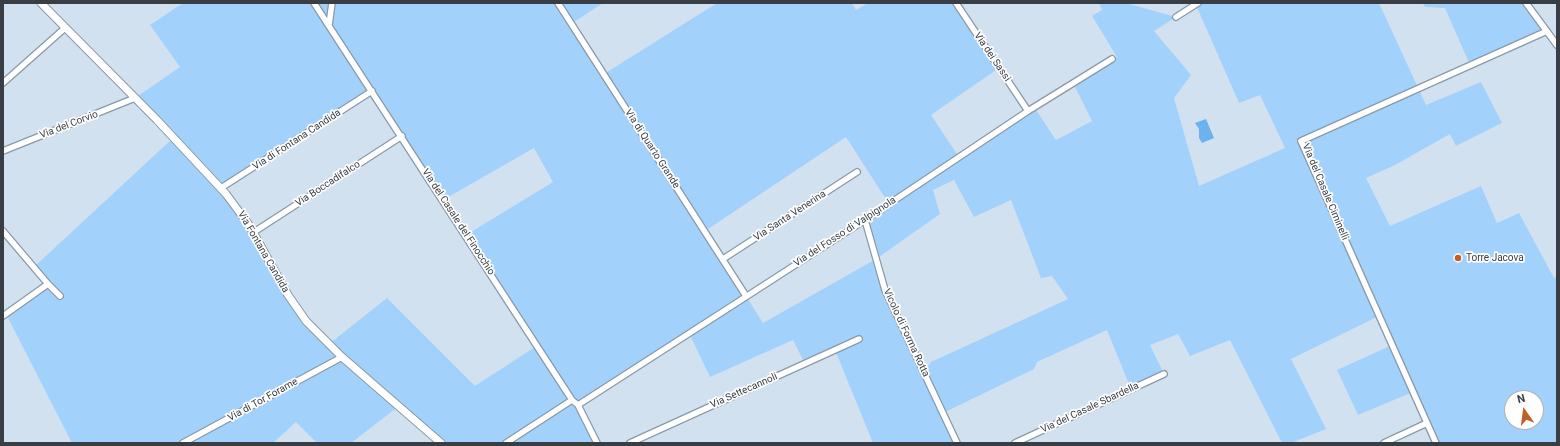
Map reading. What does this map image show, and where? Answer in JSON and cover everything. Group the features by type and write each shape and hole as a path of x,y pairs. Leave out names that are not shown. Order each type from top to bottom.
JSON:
{"main road":[{"name":"Via Fontana Candida","path":"41,3 221,188 254,232 282,286 308,323 342,357 441,443"}],"street":[{"name":"Via del Casale del Finocchio","path":"314,3 402,136 572,400 578,405 597,443"},
{"path":"329,25 332,3"},
{"name":"Via di Quarto Grande","path":"558,3 746,296"},
{"name":"Via dei Sassi","path":"956,3 1028,111"},
{"path":"1176,17 1198,3"},
{"path":"1526,3 1557,45"},
{"path":"3,82 65,28"},
{"name":"Via del Casale Ciminelli","path":"1436,443 1301,141 1547,31"},
{"name":"Via del Fosso di Valpignola","path":"578,405 865,220 1028,111 1112,59"},
{"name":"Via di Fontana Candida","path":"221,188 372,91"},
{"name":"Via del Corvio","path":"3,151 135,98"},
{"name":"Via Boccadifalco","path":"254,232 402,136"},
{"name":"Via Santa Venerina","path":"723,259 857,172"},
{"name":"Vicolo di Forma Rotta","path":"865,220 885,290 957,443"},
{"path":"3,231 60,296"},
{"path":"3,316 48,284"},
{"name":"Via Settecannoli","path":"630,443 859,339"},
{"name":"Via di Tor Forame","path":"186,442 342,357"},
{"name":"Via del Casale Sbardella","path":"1015,443 1164,374"},
{"path":"506,443 572,400"},
{"path":"1384,443 1427,423"}],"shaded area":[{"path":"183,3 603,3 571,24 604,74 717,3 852,3 856,10 868,3 956,3 999,68 931,115 959,157 1034,107 1056,140 1092,121 1073,83 1117,57 1092,16 1102,10 1099,3 1126,3 1176,17 1154,31 1191,75 1174,98 1199,186 1285,148 1260,95 1239,103 1196,5 1198,3 1379,3 1426,105 1481,82 1502,123 1456,146 1450,134 1395,165 1366,178 1390,226 1481,186 1497,223 1519,213 1554,278 1557,277 1557,443 1436,443 1413,392 1358,415 1337,370 1392,345 1379,316 1291,359 1326,429 1291,443 1282,443 1230,340 1190,356 1178,334 1150,345 1164,374 1131,389 1107,330 1037,362 1034,369 943,413 957,443 873,443 835,350 805,364 793,340 710,377 689,333 578,404 597,443 441,443 399,406 351,443 317,443 296,422 273,443 72,443 6,314 48,284 34,267 173,138 135,98 180,67 150,25","holes":["372,91 443,200 534,148 553,182 466,235 535,347 475,386 387,298 329,344 288,295 221,188","846,137 889,204 865,220 876,259 763,323 705,231","954,180 974,217 1011,200 1041,278 1052,276 1068,299 931,362 924,372 876,259 940,214 933,190"]},
{"path":"1423,3 1526,3 1547,31 1470,65 1445,8 1425,7"},
{"path":"1206,119 1214,138 1202,143 1199,138 1199,129 1195,123"}],"place":[{"name":"Torre Jacova","path":"1458,258"}]}
